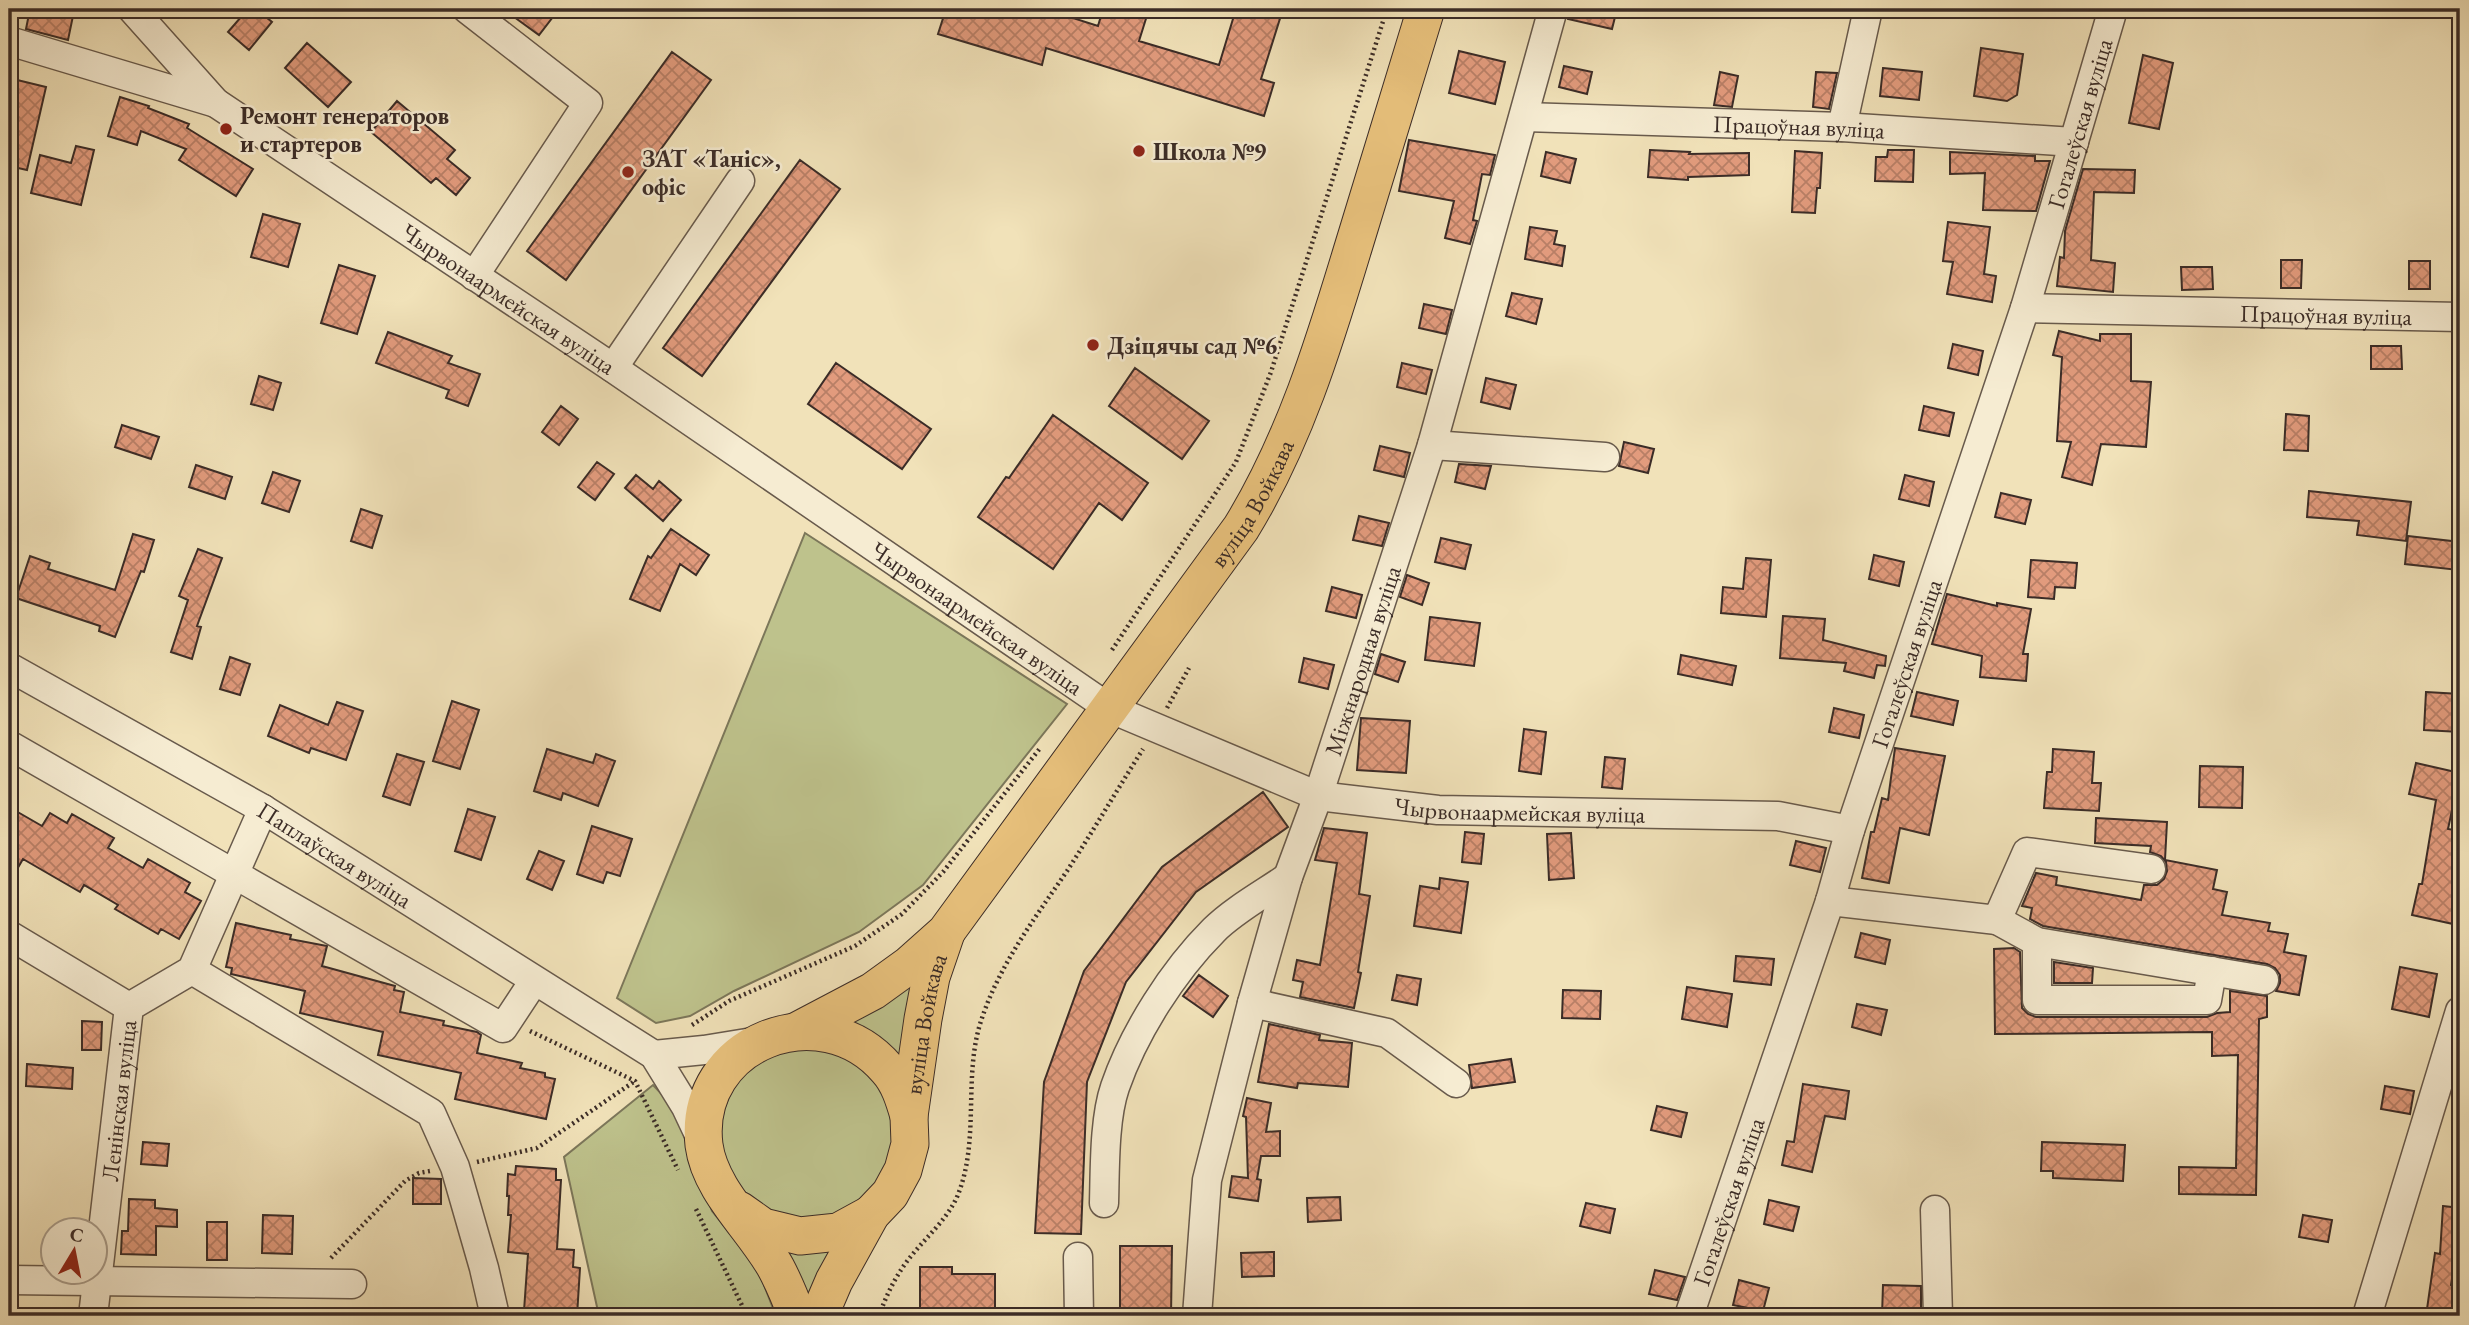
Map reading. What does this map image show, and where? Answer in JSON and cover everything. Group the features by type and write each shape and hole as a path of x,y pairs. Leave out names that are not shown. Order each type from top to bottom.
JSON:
{"main road":[{"name":"вуліца Войкава","path":"819,1316 834,1280 871,1214 890,1195 904,1170 910,1144 909,1116 931,977 946,932 1097,699 1241,528 1268,480 1298,415 1329,328 1426,9"},
{"name":"вуліца Войкава","path":"797,1031 873,991 946,932"},
{"name":"вуліца Войкава","path":"797,1316 775,1267 719,1187 709,1167 704,1145 705,1120 711,1096 722,1074 739,1055 760,1041 778,1034 823,1031 848,1038 870,1052 888,1070 902,1092 909,1116"},
{"name":"вуліца Войкава","path":"733,1205 764,1227 800,1236 838,1232 871,1214"}],"street":[{"path":"132,9 216,103"},
{"path":"467,9 588,103 474,276"},
{"name":"Міжнародная вуліца","path":"1197,1316 1207,1180 1252,1003 1288,877 1318,796 1432,445 1553,9"},
{"path":"1842,127 1868,9"},
{"name":"Гогалеўская вуліца","path":"1689,1316 1830,901 1850,830 2025,307 2113,9"},
{"path":"9,41 216,103"},
{"name":"Чырвонаармейская вуліца","path":"216,103 613,368 1097,699 1156,728 1318,796 1438,810 1778,816 1850,830"},
{"name":"Працоўная вуліца","path":"1524,117 1842,127 2074,142"},
{"path":"613,368 740,181"},
{"name":"Працоўная вуліца","path":"2025,307 2460,317"},
{"path":"1432,445 1605,457"},
{"name":"Паплаўская вуліца","path":"9,667 263,809 654,1055 686,1107 704,1145"},
{"path":"9,745 503,1028 534,981"},
{"path":"263,809 192,970 431,1113 455,1167 495,1316"},
{"path":"1997,920 2027,852 2151,869"},
{"path":"1104,1203 1105,1146 1115,1088 1143,1024 1171,981 1215,929 1288,877"},
{"path":"1830,901 1997,920 2036,942 2264,980"},
{"path":"9,935 129,1007"},
{"path":"2036,942 2037,1000 2207,1000 2212,971"},
{"path":"2109,1000 2113,955"},
{"name":"Ленінская вуліца","path":"103,1216 129,1007 192,970"},
{"path":"1252,1003 1387,1033 1455,1083"},
{"path":"2367,1316 2460,1011"},
{"path":"654,1055 760,1041"},
{"path":"1935,1210 1938,1316"},
{"path":"1078,1257 1079,1316"},
{"path":"9,1280 38,1280"},
{"path":"108,1280 352,1284"},
{"name":"Ленінская вуліца","path":"93,1316 95,1286"}],"path":[{"path":"1097,699 1236,462 1271,372 1387,9"},
{"path":"879,1316 887,1294 907,1260 938,1225 956,1199 967,1169 973,1068 981,1020 1001,973 1156,728 1189,667"},
{"path":"690,1026 729,1001 855,946 902,914 943,872 1043,745"},
{"path":"301,1283 342,1248 405,1181 419,1173 537,1148 635,1081 508,1021"}],"green space":[{"path":"805,533 1067,704 923,885 859,932 734,991 690,1016 656,1023 617,998"},
{"path":"923,973 907,1078 848,1027 860,1010"},
{"path":"807,1047 840,1054 868,1072 886,1100 893,1133 886,1166 868,1194 840,1212 807,1219 774,1212 746,1194 728,1166 721,1133 728,1100 746,1072 774,1054"},
{"path":"653,1085 673,1106 712,1211 757,1267 776,1316 599,1316 564,1157"},
{"path":"767,1239 847,1240 808,1316"}],"building":[{"path":"30,9 74,11 68,40 26,29"},
{"path":"248,9 256,9 272,22 249,50 228,32"},
{"path":"503,9 559,9 539,35"},
{"path":"946,9 1059,9 1057,13 1098,26 1103,9 1149,9 1139,41 1219,65 1236,9 1283,9 1261,79 1274,83 1264,116 1046,48 1042,65 938,34"},
{"path":"1569,9 1617,9 1612,29 1568,19"},
{"path":"307,43 351,82 328,107 285,68"},
{"path":"1981,48 2023,54 2017,95 2007,101 1974,96"},
{"path":"1459,51 1505,62 1495,104 1449,93"},
{"path":"672,52 711,80 566,280 527,251"},
{"path":"2143,55 2173,63 2159,129 2129,123"},
{"path":"1564,66 1592,72 1587,94 1559,87"},
{"path":"1883,68 1922,72 1919,100 1880,96"},
{"path":"1720,72 1738,76 1732,107 1714,105"},
{"path":"1816,72 1837,73 1829,109 1813,107"},
{"path":"9,78 46,87 27,170 9,166"},
{"path":"120,97 149,106 148,108 189,124 187,128 253,169 236,196 179,160 186,149 141,131 137,145 108,136"},
{"path":"397,101 455,150 447,159 470,178 456,195 436,178 431,183 371,132"},
{"path":"1409,140 1495,155 1490,175 1482,174 1473,220 1477,221 1470,244 1445,238 1454,201 1399,191"},
{"path":"76,146 94,150 81,205 31,193 40,155 71,163"},
{"path":"1650,150 1690,152 1689,154 1749,153 1749,175 1688,177 1688,180 1648,177"},
{"path":"1888,150 1914,150 1913,182 1875,181 1876,157 1887,157"},
{"path":"1795,151 1822,153 1815,213 1792,212"},
{"path":"1546,152 1576,159 1570,183 1541,176"},
{"path":"1950,152 2035,156 2035,161 2050,161 2036,211 1983,210 1985,173 1950,174"},
{"path":"800,160 840,189 702,376 663,348"},
{"path":"2083,169 2135,170 2134,193 2094,192 2091,260 2115,263 2113,292 2057,286 2060,257 2064,258 2065,231"},
{"path":"263,214 300,224 288,267 251,257"},
{"path":"1948,222 1990,227 1984,274 1996,276 1992,302 1947,294 1953,262 1943,261"},
{"path":"1530,227 1557,231 1554,244 1565,246 1562,266 1525,259"},
{"path":"2281,260 2302,260 2301,288 2281,288"},
{"path":"2409,261 2430,261 2430,289 2409,289"},
{"path":"339,265 375,276 357,334 321,323"},
{"path":"2181,267 2212,267 2213,289 2182,290"},
{"path":"1512,293 1542,299 1536,324 1506,316"},
{"path":"1424,304 1452,310 1446,334 1419,328"},
{"path":"2059,331 2100,341 2100,334 2131,334 2131,381 2151,382 2146,447 2101,444 2092,485 2062,477 2071,442 2057,441 2062,357 2053,355"},
{"path":"388,332 452,356 448,363 480,374 468,406 446,398 449,390 376,363"},
{"path":"1953,344 1983,351 1978,375 1948,368"},
{"path":"2371,346 2401,346 2402,369 2371,369"},
{"path":"836,363 931,429 902,469 808,404"},
{"path":"1402,363 1432,370 1426,394 1397,387"},
{"path":"1135,368 1209,421 1182,459 1109,406"},
{"path":"259,376 281,383 273,410 251,404"},
{"path":"1486,378 1516,385 1510,409 1481,402"},
{"path":"561,406 578,419 559,445 542,432"},
{"path":"1924,406 1954,413 1949,436 1919,430"},
{"path":"2286,414 2309,416 2308,451 2284,450"},
{"path":"1053,415 1148,483 1122,520 1099,503 1053,569 978,517"},
{"path":"122,425 159,437 151,459 115,447"},
{"path":"1624,442 1654,449 1648,473 1619,466"},
{"path":"1380,446 1410,453 1404,477 1374,470"},
{"path":"597,462 614,474 595,500 578,487"},
{"path":"1459,464 1491,466 1485,489 1455,482"},
{"path":"196,465 232,477 225,499 189,487"},
{"path":"273,472 300,481 289,512 262,503"},
{"path":"636,475 653,489 659,481 681,500 663,521 625,488"},
{"path":"1905,475 1934,482 1929,506 1899,499"},
{"path":"2309,491 2411,502 2406,541 2357,535 2359,521 2307,517"},
{"path":"2001,493 2031,500 2025,524 1995,517"},
{"path":"361,509 382,516 372,548 351,541"},
{"path":"1359,516 1389,523 1382,546 1353,540"},
{"path":"671,529 709,555 696,575 680,564 660,611 630,599 648,556 651,558"},
{"path":"133,534 154,540 144,572 141,571 115,637 99,631 100,626 16,598 30,556 50,563 48,569 115,590"},
{"path":"2408,536 2460,542 2458,570 2405,564"},
{"path":"1441,538 1471,545 1465,569 1435,562"},
{"path":"198,549 222,558 197,626 201,627 192,659 171,652 188,600 179,596"},
{"path":"1874,555 1904,562 1899,586 1869,579"},
{"path":"1746,558 1771,560 1766,617 1721,613 1723,587 1743,589"},
{"path":"2031,560 2077,563 2075,588 2055,587 2054,599 2028,597"},
{"path":"1407,575 1429,583 1422,605 1400,597"},
{"path":"1332,587 1362,595 1356,618 1326,611"},
{"path":"1947,594 1997,606 1997,603 2031,609 2023,654 2028,654 2026,681 1980,677 1982,656 1932,644"},
{"path":"1783,616 1825,619 1823,640 1886,656 1885,666 1877,665 1874,678 1844,671 1846,663 1780,658"},
{"path":"1430,617 1480,623 1474,666 1425,660"},
{"path":"1381,654 1405,662 1398,682 1375,674"},
{"path":"1681,655 1736,666 1732,685 1678,674"},
{"path":"230,657 250,664 240,695 220,689"},
{"path":"1304,658 1334,665 1328,689 1299,682"},
{"path":"1917,692 1958,701 1953,725 1911,716"},
{"path":"2426,692 2460,694 2460,732 2424,730"},
{"path":"452,701 479,710 460,769 433,761"},
{"path":"337,702 363,711 346,760 311,748 309,753 268,736 280,705 328,725"},
{"path":"1834,708 1864,715 1859,738 1829,732"},
{"path":"1361,718 1410,721 1406,773 1357,770"},
{"path":"1524,729 1546,732 1541,774 1519,771"},
{"path":"1895,748 1945,756 1929,835 1900,828 1889,883 1862,878 1871,832 1874,832 1882,798 1888,800"},
{"path":"547,749 593,763 596,754 615,761 598,806 563,793 561,800 534,791"},
{"path":"2053,749 2094,752 2092,783 2101,783 2099,811 2044,808 2047,772 2052,772"},
{"path":"397,754 424,762 410,805 383,796"},
{"path":"1605,757 1625,759 1622,789 1602,787"},
{"path":"2416,763 2460,773 2448,829 2460,831 2460,894 2453,924 2412,915 2419,884 2422,884 2436,800 2409,794"},
{"path":"2200,766 2243,767 2242,808 2199,807"},
{"path":"1263,792 1288,827 1196,892 1126,982 1087,1082 1081,1234 1035,1233 1044,1082 1084,971 1162,867"},
{"path":"9,807 42,826 50,813 67,823 72,814 114,838 108,848 143,868 148,859 190,883 185,892 201,901 179,939 161,929 158,934 115,909 118,905 84,885 80,892 23,859 9,883"},
{"path":"468,809 495,817 481,860 455,851"},
{"path":"2096,818 2167,822 2165,860 2217,870 2213,889 2227,892 2222,915 2270,923 2268,931 2288,934 2284,952 2306,956 2299,995 2276,991 2280,975 2275,968 2267,964 2043,926 2030,919 2032,908 2022,906 2036,873 2057,877 2056,885 2141,900 2144,885 2157,885 2164,879 2166,862 2161,856 2150,852 2151,846 2095,843"},
{"path":"592,826 632,839 620,876 607,872 603,883 577,874"},
{"path":"1324,828 1367,833 1359,894 1370,896 1354,1008 1300,997 1303,982 1293,980 1297,960 1320,965 1337,863 1315,860"},
{"path":"1465,832 1484,834 1481,864 1462,862"},
{"path":"1571,833 1574,878 1549,880 1547,834"},
{"path":"1796,841 1826,848 1820,872 1790,865"},
{"path":"539,851 564,861 552,890 527,879"},
{"path":"1440,878 1468,882 1461,933 1414,926 1420,886 1439,889"},
{"path":"236,923 291,935 290,939 327,946 322,966 395,986 394,990 404,992 400,1012 444,1021 443,1025 477,1032 481,1035 477,1053 522,1063 520,1068 545,1073 545,1077 555,1079 546,1119 455,1099 461,1073 378,1055 383,1032 300,1013 305,991 231,974 232,968 226,967"},
{"path":"1861,933 1890,940 1885,964 1855,957"},
{"path":"2014,948 2020,952 2022,1008 2036,1017 2207,1017 2230,1012 2230,991 2267,996 2267,1017 2259,1019 2256,1195 2179,1194 2179,1167 2236,1168 2238,1055 2212,1056 2212,1032 1995,1034 1994,949"},
{"path":"1736,956 1774,959 1771,985 1734,981"},
{"path":"2054,962 2093,968 2092,983 2054,983"},
{"path":"2400,967 2437,974 2429,1017 2392,1009"},
{"path":"1199,975 1228,996 1213,1017 1183,996"},
{"path":"1397,975 1421,979 1417,1005 1392,1000"},
{"path":"1687,987 1732,994 1727,1027 1682,1019"},
{"path":"1563,990 1601,991 1600,1019 1562,1018"},
{"path":"1857,1004 1887,1010 1881,1035 1852,1027"},
{"path":"82,1021 102,1022 101,1050 82,1050"},
{"path":"1269,1024 1320,1035 1319,1040 1352,1043 1348,1087 1298,1083 1297,1088 1258,1082"},
{"path":"1511,1059 1515,1082 1472,1088 1469,1065"},
{"path":"27,1064 73,1068 72,1089 26,1086"},
{"path":"1803,1084 1849,1091 1845,1119 1825,1116 1812,1172 1782,1165 1787,1141 1794,1142"},
{"path":"2385,1086 2414,1091 2410,1114 2381,1109"},
{"path":"1247,1098 1271,1103 1266,1132 1280,1131 1280,1156 1261,1156 1257,1179 1261,1180 1258,1201 1229,1197 1232,1176 1248,1178 1246,1117 1243,1116"},
{"path":"1657,1106 1687,1113 1681,1137 1651,1130"},
{"path":"143,1142 169,1144 167,1166 141,1164"},
{"path":"2042,1142 2125,1145 2123,1181 2053,1178 2053,1171 2041,1171"},
{"path":"516,1166 556,1169 556,1180 561,1180 557,1249 574,1250 573,1267 580,1268 577,1316 530,1316 530,1311 524,1311 528,1254 508,1252 511,1215 508,1215 508,1174 515,1175"},
{"path":"413,1178 441,1179 441,1204 413,1204"},
{"path":"1340,1197 1341,1220 1308,1222 1307,1198"},
{"path":"129,1199 155,1200 155,1208 177,1210 177,1227 156,1226 156,1255 121,1254 122,1231 128,1231"},
{"path":"1769,1200 1799,1207 1793,1231 1764,1224"},
{"path":"1586,1203 1615,1209 1610,1233 1580,1226"},
{"path":"2443,1206 2460,1208 2460,1228 2451,1285 2458,1287 2454,1316 2426,1316 2435,1253 2440,1254"},
{"path":"263,1215 293,1216 292,1254 262,1253"},
{"path":"2303,1215 2332,1220 2328,1242 2299,1237"},
{"path":"207,1222 227,1222 227,1260 207,1260"},
{"path":"1120,1246 1172,1246 1171,1316 1120,1316"},
{"path":"1274,1252 1274,1276 1242,1277 1241,1253"},
{"path":"920,1267 952,1267 952,1274 995,1274 995,1316 920,1316"},
{"path":"1655,1270 1685,1277 1677,1300 1649,1294"},
{"path":"1739,1280 1769,1288 1763,1311 1733,1305"},
{"path":"1883,1285 1921,1286 1921,1316 1882,1316"}],"place":[{"name":"Ремонт генераторов и стартеров","path":"226,129"},
{"name":"Школа №9","path":"1139,151"},
{"name":"ЗАТ «Таніс», офіс","path":"628,172"},
{"name":"Дзіцячы сад №6","path":"1093,345"}]}
